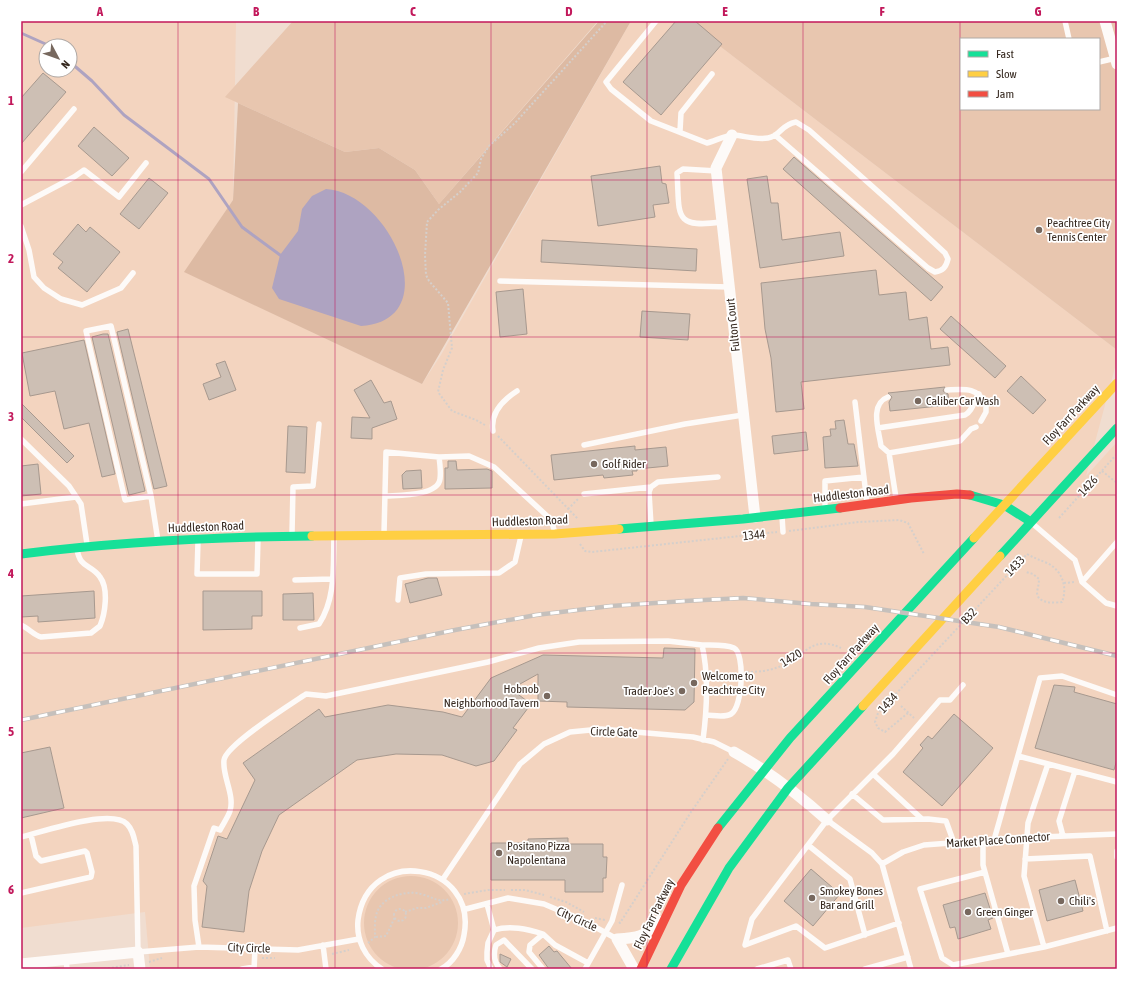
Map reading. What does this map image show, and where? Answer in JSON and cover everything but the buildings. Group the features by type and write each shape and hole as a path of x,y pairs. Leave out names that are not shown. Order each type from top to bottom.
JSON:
{"main road":[{"name":"Floy Farr Parkway","path":"641,969 666,914 700,855 764,769 874,646 1117,383"},
{"path":"671,969 692,929 730,868 788,788 1117,428"},
{"name":"Huddleston Road","path":"21,554 87,546 258,537 555,534 782,515 896,500 957,494 969,495 1004,505 1031,522"}],"street":[{"path":"1105,21 1116,60"},
{"name":"Fulton Court","path":"732,135 717,171 721,222 755,517"},
{"path":"734,752 764,769 827,820"},
{"path":"617,940 637,938 651,930 666,914"},
{"name":"City Circle","path":"617,940 634,969"},
{"path":"21,964 66,964 138,952 140,966"}],"lane":[{"path":"656,21 606,82 611,89 651,120 707,143 732,135 759,139 776,136 786,124 796,122 809,130 945,253 948,259 946,266 941,271 935,272 928,268 776,136"},
{"path":"1065,21 1069,38"},
{"path":"1100,62 1116,60"},
{"path":"680,131 682,113 712,74"},
{"path":"21,172 74,109"},
{"path":"21,204 67,181 84,170 119,197 146,163"},
{"path":"717,171 683,169 677,173 680,212 683,219 690,223 706,224 721,222"},
{"path":"21,226 29,250 34,277 44,288 61,298 82,305 121,288 133,274"},
{"path":"500,280 729,287"},
{"path":"151,496 125,500 86,331 111,326 151,496 158,542"},
{"path":"947,390 970,389 979,394 986,404 986,412 979,419"},
{"path":"493,431 492,425 495,412 505,399 517,391"},
{"path":"878,428 965,415 969,413 979,394"},
{"path":"888,397 882,400 878,405 878,428 881,446 889,453 896,500"},
{"path":"855,402 867,505"},
{"path":"584,446 685,424 743,415"},
{"path":"292,536 293,487 313,486 319,424"},
{"path":"889,453 960,441 973,426"},
{"path":"21,439 70,486 81,504 87,546"},
{"path":"384,536 386,452 439,457 469,456 494,468 546,515 552,523 555,534"},
{"path":"386,496 425,492 436,487 440,479 439,457"},
{"path":"584,494 650,487 658,482 718,477"},
{"path":"825,510 825,481 864,477"},
{"path":"650,487 651,527"},
{"path":"21,504 76,497"},
{"path":"782,515 783,532"},
{"path":"1031,522 1075,560 1082,582 1106,603 1117,606"},
{"path":"398,600 400,578 426,574 499,573 515,562 522,534"},
{"path":"300,628 319,624 326,614 331,594 334,536"},
{"path":"198,540 197,574 257,574 258,537"},
{"path":"1082,582 1117,542"},
{"path":"21,625 29,628 37,636 41,637 91,633 100,626 104,604 103,582 100,576 80,561 77,547"},
{"path":"295,580 332,579"},
{"path":"199,947 195,920 194,886 214,828 220,830 230,810 230,800 224,769 224,758 228,750 306,694 326,696 483,663 540,648 579,642 668,641 734,648 740,657 741,697 737,708 732,714 727,716 706,715"},
{"path":"702,644 706,660 706,715 703,740"},
{"path":"994,840 1040,678 1062,676 1117,695"},
{"path":"899,924 825,948 796,926 745,945 752,919 827,820 893,754 940,700 950,700 963,685"},
{"name":"Circle Gate","path":"442,879 520,764 544,744 570,732 601,729 694,737 714,742 734,752"},
{"path":"1018,756 1117,782"},
{"path":"1044,947 1024,876 1028,823 1048,764"},
{"path":"1062,836 1059,821 1075,771"},
{"path":"873,774 922,819"},
{"path":"852,794 883,820 946,820 954,843"},
{"path":"21,837 98,818 117,819 126,823 133,834 136,846 138,952"},
{"path":"827,820 872,853 882,864 911,969"},
{"name":"Market Place Connector","path":"882,864 903,852 924,845 1117,834"},
{"path":"21,893 89,879 92,872 87,853 85,851 41,861 36,856 31,835"},
{"path":"983,841 983,864 1008,954"},
{"path":"808,844 850,879 865,934"},
{"path":"1117,851 1117,857"},
{"path":"1025,859 1090,856 1107,931"},
{"path":"382,969 368,956 361,946 359,939 357,928 359,913 364,898 374,886 388,875 402,870 422,870 442,879 458,896 466,910 466,924 463,942 455,956 441,969"},
{"path":"985,872 920,888 942,958 953,966 1044,947 1117,928"},
{"path":"585,969 612,921 622,885"},
{"name":"City Circle","path":"466,910 508,898 544,904 606,932 617,940"},
{"path":"487,904 494,930 488,943 487,952 487,960 491,969"},
{"path":"494,930 502,928 528,929 543,934 555,945 588,963"},
{"path":"494,930 500,933 504,940 532,969"},
{"path":"543,934 530,945 529,952 543,969"},
{"name":"City Circle","path":"138,952 199,947 298,950 359,939"},
{"path":"500,969 496,965 494,950 496,945 504,940"},
{"path":"323,945 326,969"},
{"path":"242,969 254,968 255,949"},
{"path":"865,969 880,967 908,957"},
{"path":"757,969 788,960 791,969"}],"path":[{"name":"1426","path":"1059,518 1117,454"},
{"path":"1102,470 1117,483"},
{"path":"568,509 584,494"},
{"name":"1344","path":"579,532 581,546 585,551 592,552 783,532 860,522 898,520 908,523 924,554"},
{"name":"1433","path":"1003,579 1027,554 1035,560 1048,563 1061,575 1065,590 1062,602 1048,602 1040,599 1037,594 1039,579 1033,574 1026,572"},
{"name":"B32","path":"935,654 1003,579"},
{"name":"1420","path":"740,672 769,670 786,663 808,647 820,643 831,644 841,648"},
{"name":"1434","path":"908,712 885,732 878,728 875,722 878,713 935,654"},
{"path":"901,706 919,723"},
{"path":"324,955 361,946 370,942 375,937 386,936 395,918 395,912 399,909 404,912 417,908 426,908 465,893 488,890 525,890 566,902 596,918 620,923 691,812 734,752"},
{"path":"375,937 375,920 378,909 386,901 400,894 410,892 422,894 443,902"},
{"path":"395,918 401,922 405,918 404,912"},
{"path":"104,969 140,966 157,961 166,956"},
{"path":"254,958 279,958"}],"shaded area":[{"path":"21,21 236,21 233,200 185,272 422,384 441,355 631,21 687,21 1117,350 1117,360 1086,476 1117,442 1117,969 150,969 145,912 21,928"},
{"path":"293,21 598,21 439,204 415,170 379,148 345,152 225,97"},
{"path":"599,21 631,21 422,384 184,272 233,200 238,103 345,152 379,148 415,170 439,204"},
{"name":"Peachtree City Tennis Center","path":"687,21 1117,21 1117,350"},
{"path":"326,189 350,196 371,211 388,233 400,257 405,282 401,303 387,319 361,326 279,299 272,288 280,255 298,231 302,209 312,196"},
{"path":"411,876 429,880 444,890 454,905 458,923 454,941 444,956 429,966 411,970 393,966 378,956 368,941 364,923 368,905 378,890 393,880"}],"waterway":[{"path":"21,33 38,41"},
{"path":"78,69 92,81 124,115 209,179 242,227 280,255"}],"railway":[{"path":"21,720 455,630 536,615 611,606 685,601 743,598 865,607 999,627 1117,656"}],"traffic: fast":[{"path":"1000,556 1117,428"},
{"path":"970,495 1004,505 1031,522"},
{"path":"619,529 743,519 840,508"},
{"path":"21,554 93,546 166,541 312,536"},
{"path":"718,828 790,738 974,538"},
{"path":"671,969 729,868 788,788 863,706"}],"traffic: slow":[{"path":"974,538 1117,383"},
{"path":"312,536 555,534 619,529"},
{"path":"863,706 1000,556"}],"traffic: jam":[{"path":"840,508 911,498 957,494 970,495"},
{"path":"641,969 681,885 718,828"}],"place":[{"name":"Peachtree City Tennis Center","path":"1039,230"},
{"name":"Caliber Car Wash","path":"918,401"},
{"name":"Golf Rider","path":"594,464"},
{"name":"Welcome to Peachtree City","path":"694,683"},
{"name":"Trader Joe's","path":"682,691"},
{"name":"Hobnob Neighborhood Tavern","path":"547,696"},
{"name":"Positano Pizza Napolentana","path":"499,853"},
{"name":"Smokey Bones Bar and Grill","path":"812,898"},
{"name":"Chili's","path":"1061,901"},
{"name":"Green Ginger","path":"968,912"}]}
